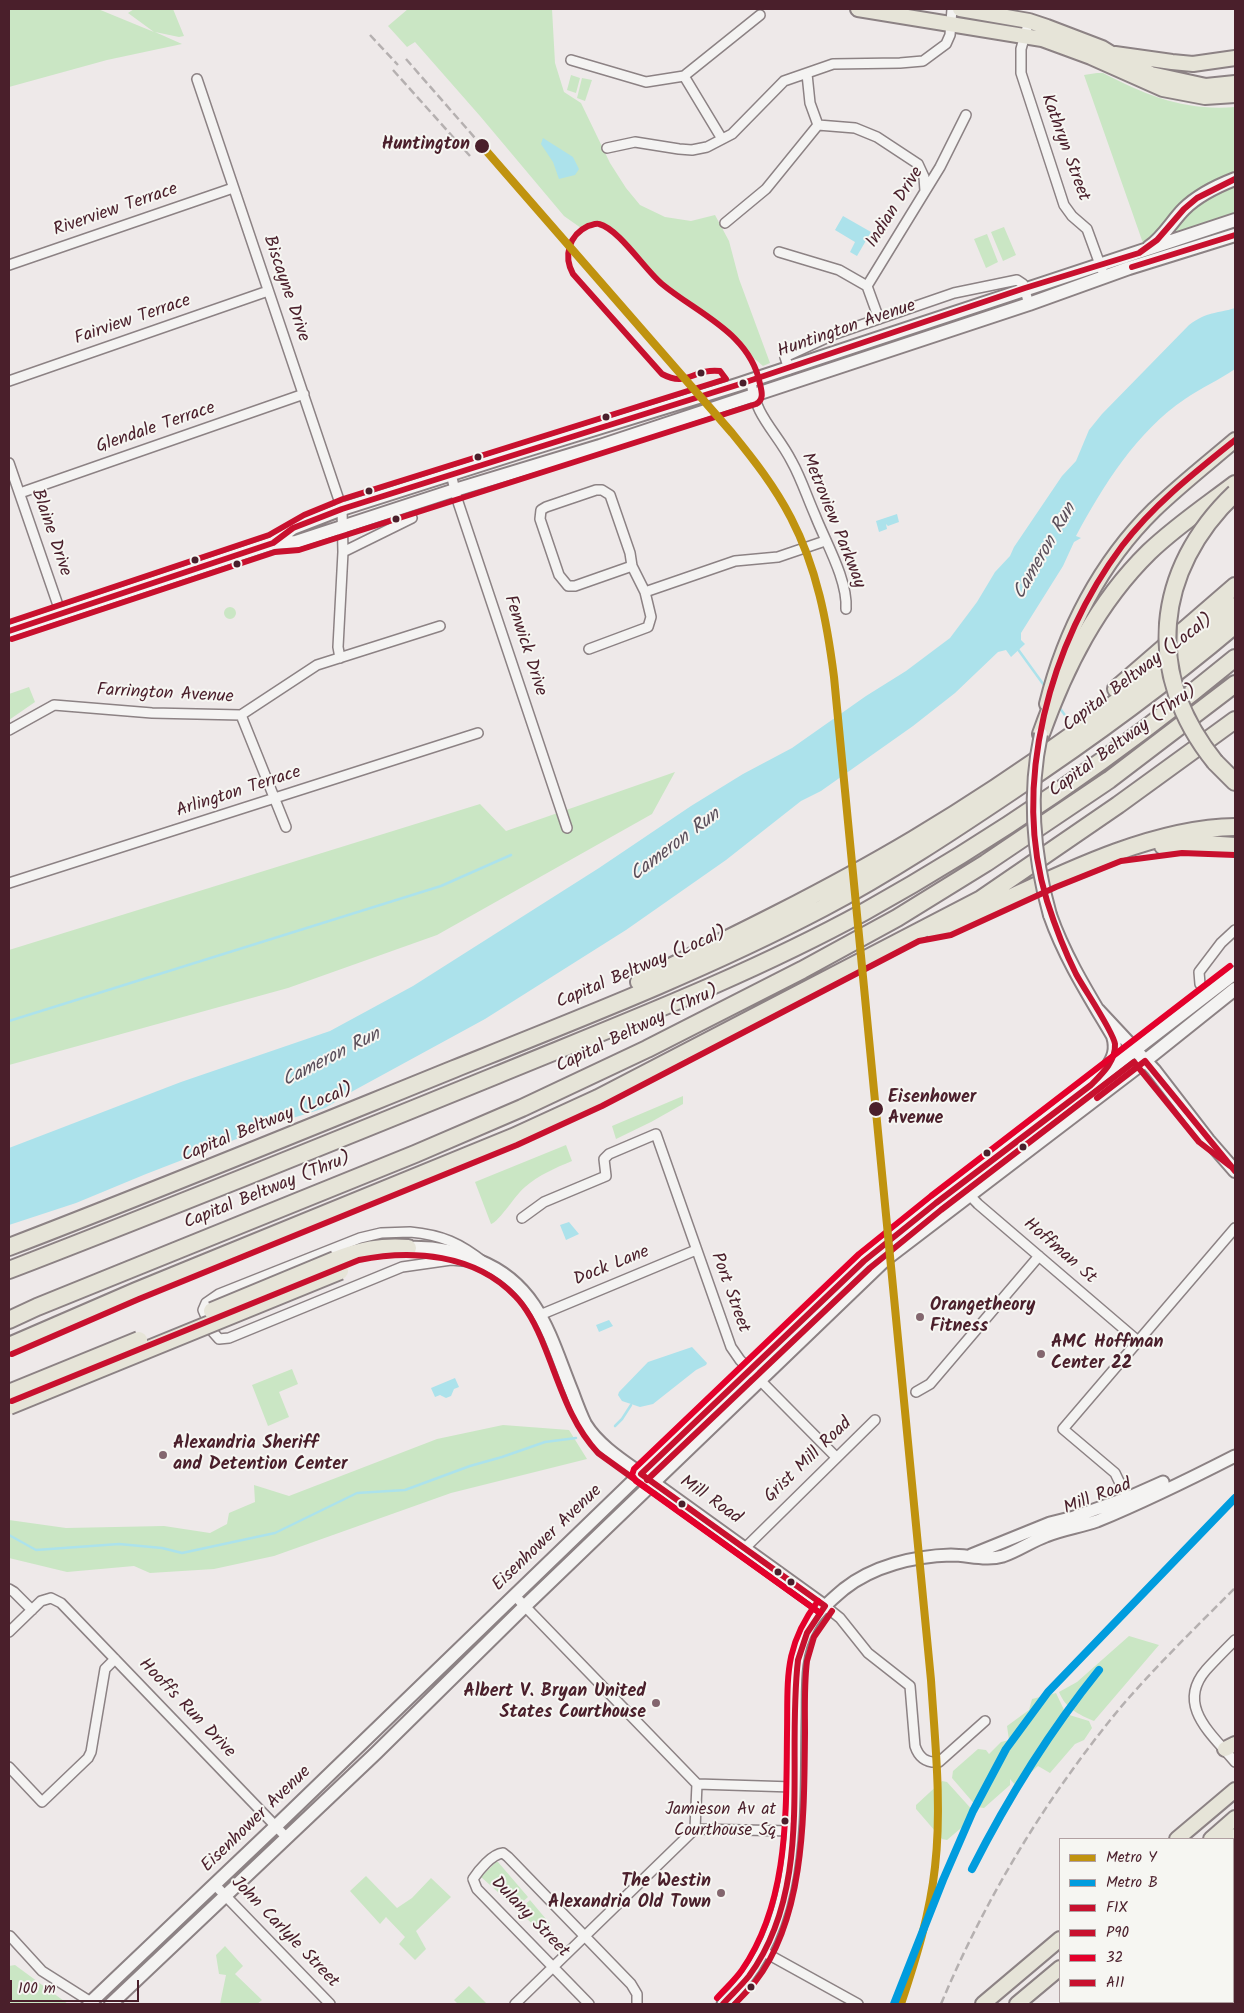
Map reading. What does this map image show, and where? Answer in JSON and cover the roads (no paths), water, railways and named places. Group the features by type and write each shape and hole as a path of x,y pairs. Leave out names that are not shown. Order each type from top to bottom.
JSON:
{"highway":[{"path":"1041,734 1055,698 1086,632 1118,587 1166,536 1235,484"},
{"path":"1235,493 1210,518 1190,548 1176,582 1168,618 1170,662 1179,701 1194,733 1215,762 1235,782"},
{"path":"1013,776 1091,712 1235,586"},
{"path":"535,1037 830,886 915,839 1013,776 1144,681 1235,606"},
{"name":"Capital Beltway (Local)","path":"9,1246 200,1173 535,1037 711,962 816,911 874,879 966,822 1084,742 1180,671 1235,625"},
{"name":"Capital Beltway (Thru)","path":"9,1270 225,1186 661,1008 802,943 862,913 922,879 1002,829 1098,762 1204,684 1235,658"},
{"name":"Capital Beltway (Thru)","path":"9,1319 415,1154 522,1108 647,1049 759,992 897,918 986,863 1109,780 1235,684"},
{"path":"9,1346 136,1291 513,1137 598,1098 981,898 1021,873 1118,806 1235,720"},
{"path":"916,933 947,927 1069,871 1119,852 1182,833 1235,827"},
{"path":"1119,852 1182,844 1235,846"},
{"path":"9,1406 338,1266 373,1248 388,1246 408,1248"},
{"path":"9,1393 338,1266"}],"main road":[{"path":"858,9 951,25 1025,35 1042,39 1091,57 1163,89 1205,97 1235,95"},
{"path":"960,9 1028,20 1111,53 1128,64 1151,74 1206,86 1235,83"},
{"path":"1111,53 1193,64 1235,58"},
{"path":"1139,253 1158,240 1184,209 1197,198 1235,179"},
{"name":"Huntington Avenue","path":"9,631 273,543 296,542 455,490 600,446 1029,304 1139,253 1235,220"},
{"name":"Huntington Avenue","path":"273,543 293,528 342,510 451,474 789,369 1025,288 1102,271 1235,235"},
{"path":"1091,1085 1109,1065 1116,1044 1064,951 1050,914 1040,875 1033,819 1035,771 1041,734 1055,672 1066,642 1077,618 1105,571 1122,547 1154,510 1235,440"},
{"name":"Eisenhower Avenue","path":"92,2003 864,1261 1235,973"},
{"name":"Eisenhower Avenue","path":"111,2004 287,1838 653,1482 762,1380 886,1259 1235,990"},
{"path":"1098,1010 1136,1050 1235,1171"},
{"path":"1205,1136 1235,1159"},
{"name":"Mill Road","path":"408,1248 444,1250 485,1263 507,1276 522,1289 540,1315 585,1423 604,1446 653,1482"},
{"path":"1178,1838 1235,1790"},
{"path":"1212,1838 1235,1818"},
{"path":"983,2004 1059,1939"},
{"path":"1017,2004 1059,1969"}],"street":[{"path":"607,148 635,142 692,150 707,147 732,134 784,81 833,64 923,61 946,44 951,25 952,9"},
{"path":"571,60 646,82 684,76 760,15"},
{"name":"Kathryn Street","path":"1028,20 1021,50 1021,73 1064,205 1072,216 1087,229 1102,271"},
{"path":"807,74 810,103 818,125"},
{"path":"684,76 722,139"},
{"name":"Biscayne Drive","path":"197,79 342,510"},
{"name":"Indian Drive","path":"867,286 940,167 966,115"},
{"path":"818,125 855,128 877,137 918,164 924,177 925,191"},
{"path":"726,223 766,189 818,125"},
{"name":"Riverview Terrace","path":"9,265 233,188"},
{"path":"779,252 839,270 867,286 878,319"},
{"path":"789,369 785,357 835,334 954,294 1000,285 1015,280 1023,282 1029,304"},
{"name":"Fairview Terrace","path":"9,382 268,291"},
{"name":"Metroview Parkway","path":"751,381 753,396 761,415 792,462 839,573 847,598 846,609"},
{"path":"737,385 753,396"},
{"name":"Glendale Terrace","path":"20,493 304,394"},
{"name":"Blaine Drive","path":"9,463 61,614"},
{"name":"Fenwick Drive","path":"451,474 567,828"},
{"path":"589,648 648,627 651,618 645,592 632,566 630,554 610,495 602,490 596,490 541,510 540,519 559,575 568,586 575,586 632,566"},
{"path":"340,658 338,647 343,552 342,510"},
{"path":"343,552 412,518"},
{"path":"645,592 735,561 778,557 825,541"},
{"name":"Farrington Avenue","path":"9,730 54,705 241,716 318,665 440,626"},
{"path":"241,716 286,827"},
{"name":"Arlington Terrace","path":"9,883 478,733"},
{"path":"1208,994 1200,984 1199,972 1221,943 1235,930"},
{"name":"Port Street","path":"522,1218 544,1202 606,1176 604,1159 609,1154 656,1134 731,1347 750,1370 762,1380 836,1457"},
{"name":"Hoffman St","path":"960,1185 978,1204 1138,1341"},
{"path":"1129,1502 1114,1473 1063,1429 1235,1228"},
{"name":"Mill Road","path":"410,1232 438,1236 461,1246 485,1263 451,1260 402,1267 225,1339 219,1339 215,1336 203,1310 206,1304 219,1294 360,1238 381,1233 410,1232"},
{"name":"Dock Lane","path":"540,1315 696,1250"},
{"path":"916,1392 930,1384 1039,1256"},
{"name":"Grist Mill Road","path":"745,1548 875,1420"},
{"name":"Mill Road","path":"1129,1502 1235,1449"},
{"name":"Mill Road","path":"653,1482 825,1606 853,1583 877,1570 923,1557 969,1556 1050,1523 1129,1502 1235,1456"},
{"path":"9,1589 32,1610 9,1632"},
{"path":"515,1596 696,1784 793,1787"},
{"name":"Hooffs Run Drive","path":"32,1610 46,1599 55,1599 60,1603 287,1838"},
{"path":"723,2004 742,1983 764,1952 777,1921 785,1893 792,1831 798,1654 808,1627 825,1606 840,1618 868,1653 910,1686 915,1746 918,1754 924,1760 939,1762 985,1722"},
{"path":"1235,1640 1205,1671 1197,1684 1194,1697 1196,1713 1202,1723 1230,1747 1235,1762"},
{"path":"9,1767 42,1802 88,1758 93,1746 105,1669 115,1658"},
{"path":"514,2004 695,1829 696,1784"},
{"path":"695,1829 792,1831"},
{"name":"Dulany Street","path":"589,2004 474,1884 473,1880 476,1874 494,1857 504,1854 508,1857 631,1984 637,1994 638,2004"},
{"name":"John Carlyle Street","path":"215,1885 325,2003"},
{"path":"10,1936 42,1971 92,2003"},
{"path":"764,1952 858,2004"}],"water":[{"path":"543,138 573,157 579,169 575,175 559,179 553,162 541,144"},
{"path":"843,216 871,232 857,256 850,252 855,242 835,230"},
{"name":"Cameron Run","path":"1235,308 1235,369 1191,395 1168,412 1137,443 1123,461 1098,498 1076,536 1081,538 1074,542 1063,566 1021,633 1021,640 1025,644 1011,657 1006,650 998,652 955,693 913,726 821,791 801,801 726,860 626,930 485,1019 325,1108 283,1121 76,1203 9,1225 9,1148 181,1082 330,1031 413,986 599,868 691,806 743,774 792,748 866,696 906,671 950,638 977,602 995,572 1010,556 1014,547 1062,476 1076,461 1089,430 1102,414 1189,325 1207,315"},
{"path":"897,514 899,522 888,526 886,524 887,529 879,532 876,521"},
{"path":"569,1222 579,1234 566,1240 560,1225"},
{"path":"609,1320 613,1326 599,1332 596,1325"},
{"path":"692,1347 707,1363 706,1365 696,1370 653,1404 640,1407 622,1401 618,1395 619,1392 648,1362"},
{"path":"455,1378 459,1387 454,1389 451,1396 446,1398 440,1395 435,1397 431,1388"}],"waterway":[{"path":"1017,648 1046,688"},
{"path":"1059,707 1067,718"},
{"path":"9,1021 441,886 511,855"},
{"path":"615,1426 631,1405"},
{"path":"9,1535 36,1550 119,1544 162,1548 182,1553 275,1533 357,1493 405,1490 470,1466 545,1442 576,1438"}],"railway":[{"path":"370,35 398,65"},
{"path":"406,59 482,146"},
{"path":"393,70 470,156"},
{"path":"941,2004 998,1887 1067,1777 1134,1692 1235,1588"}],"metro line":[{"name":"Y","path":"482,146 732,433 764,474 785,507 800,537 820,596 834,677 931,1680 936,1750 938,1820 933,1885 922,1936 901,2004"},
{"name":"B","path":"894,2004 943,1880 973,1811 1006,1749 1048,1692 1235,1498"},
{"name":"B","path":"972,1869 1030,1766 1063,1717 1099,1670"}],"place":[{"name":"Huntington","path":"482,146"},
{"name":"Eisenhower Avenue","path":"876,1109"},
{"name":"Orangetheory Fitness","path":"920,1317"},
{"name":"AMC Hoffman Center 22","path":"1041,1354"},
{"name":"Alexandria Sheriff and Detention Center","path":"163,1455"},
{"name":"Albert V. Bryan United States Courthouse","path":"656,1703"},
{"name":"Jamieson Av at Courthouse Sq","path":"785,1821"},
{"name":"The Westin Alexandria Old Town","path":"721,1893"}]}
